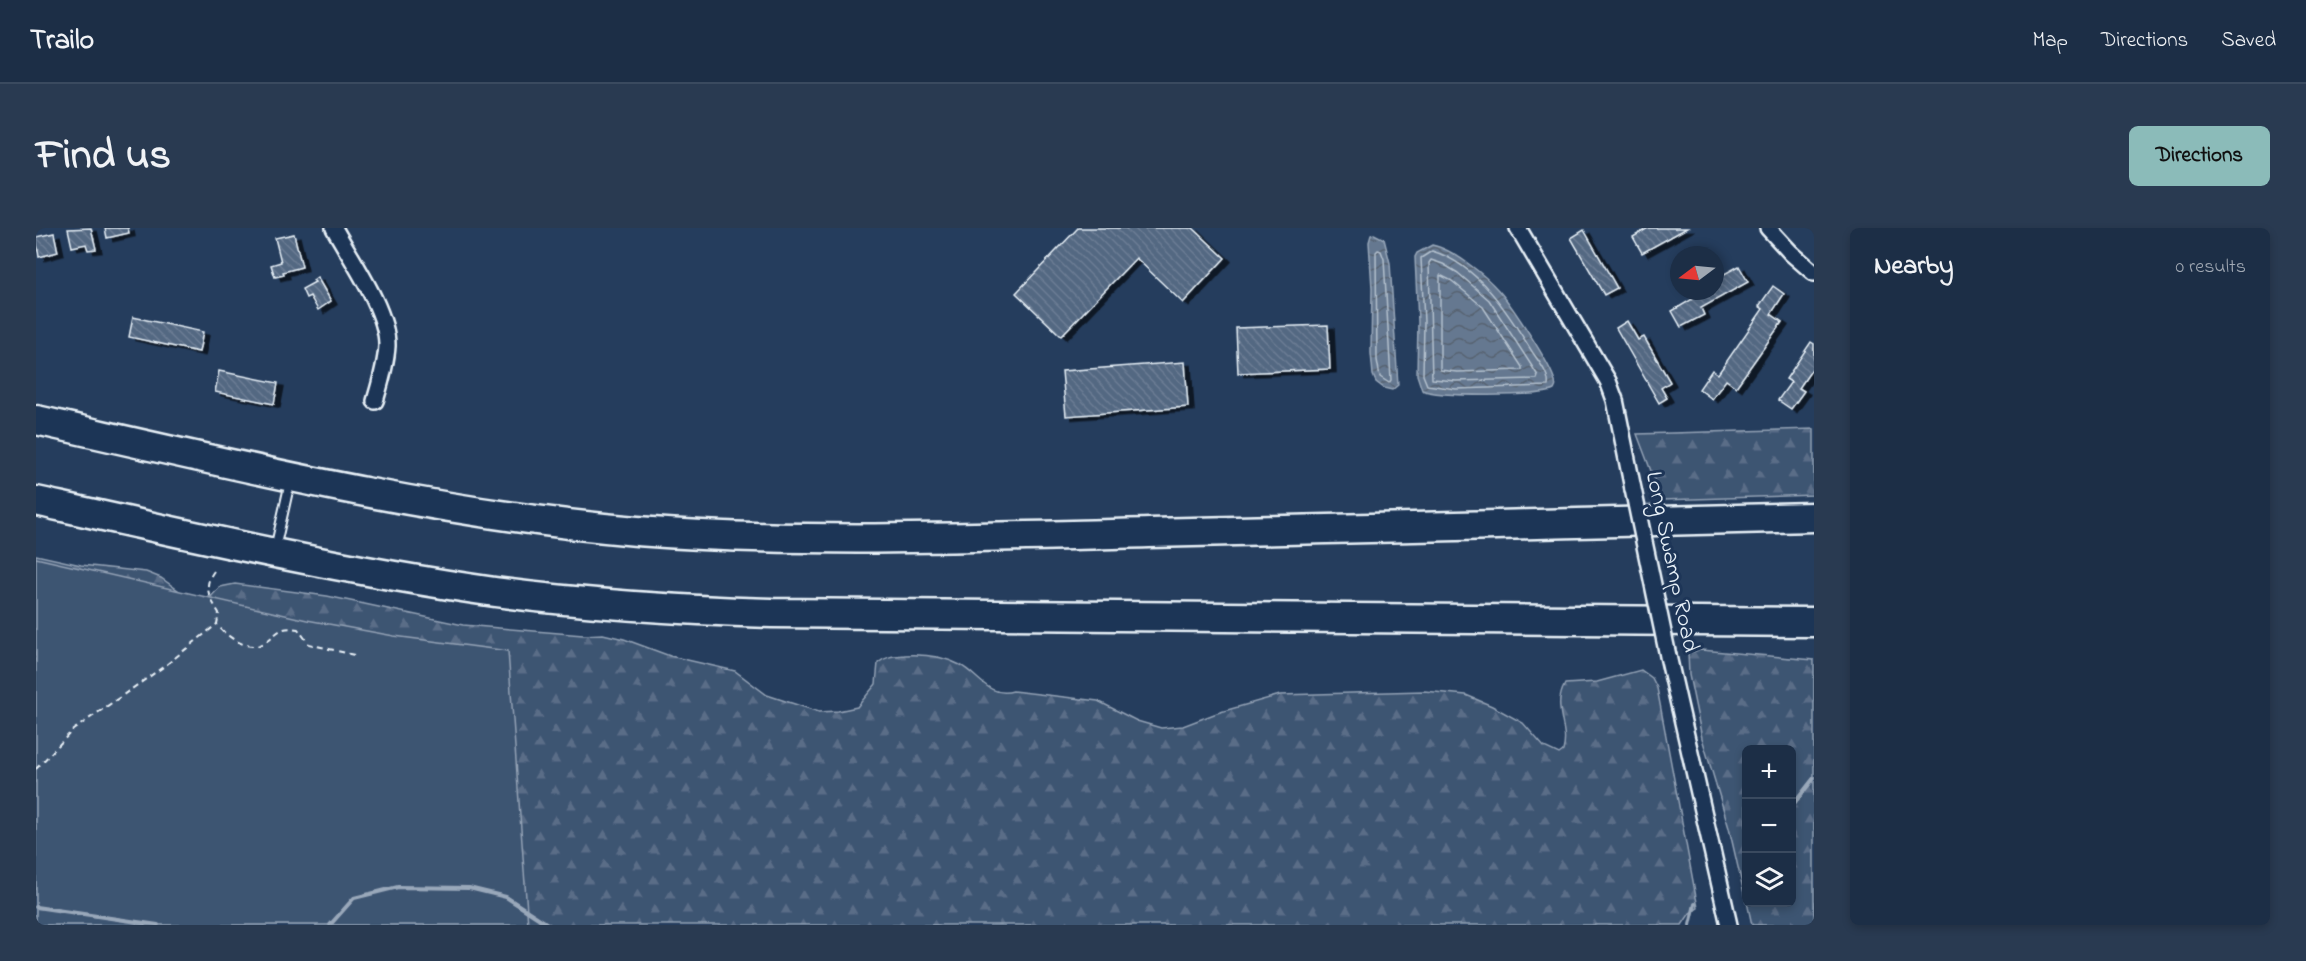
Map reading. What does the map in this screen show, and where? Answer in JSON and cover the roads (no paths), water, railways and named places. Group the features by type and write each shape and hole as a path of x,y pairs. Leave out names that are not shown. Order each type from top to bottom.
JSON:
{"highway":[{"path":"36,420 393,498 523,519 644,531 779,539 900,539 1814,517"},
{"path":"36,501 377,573 497,592 595,603 716,611 1814,622"}],"street":[{"path":"334,228 378,307 385,327 387,346 375,402"},
{"name":"Long Swamp Road","path":"1518,228 1608,381 1615,400 1668,656 1729,925"},
{"path":"1768,228 1813,270"}],"lane":[{"path":"274,553 291,477"}],"water":[{"path":"1374,234 1384,239 1390,263 1398,385 1392,390 1376,382 1373,375 1369,242 1371,235"},
{"path":"1432,245 1440,247 1468,264 1486,278 1505,298 1547,363 1555,382 1554,390 1529,394 1488,395 1446,394 1422,390 1417,375 1418,322 1415,257 1417,253"}],"waterway":[{"path":"1796,801 1814,778"},
{"path":"330,925 354,898 398,887 469,888 506,897 549,925"},
{"path":"1690,925 1695,904"},
{"path":"36,907 158,925"}]}
